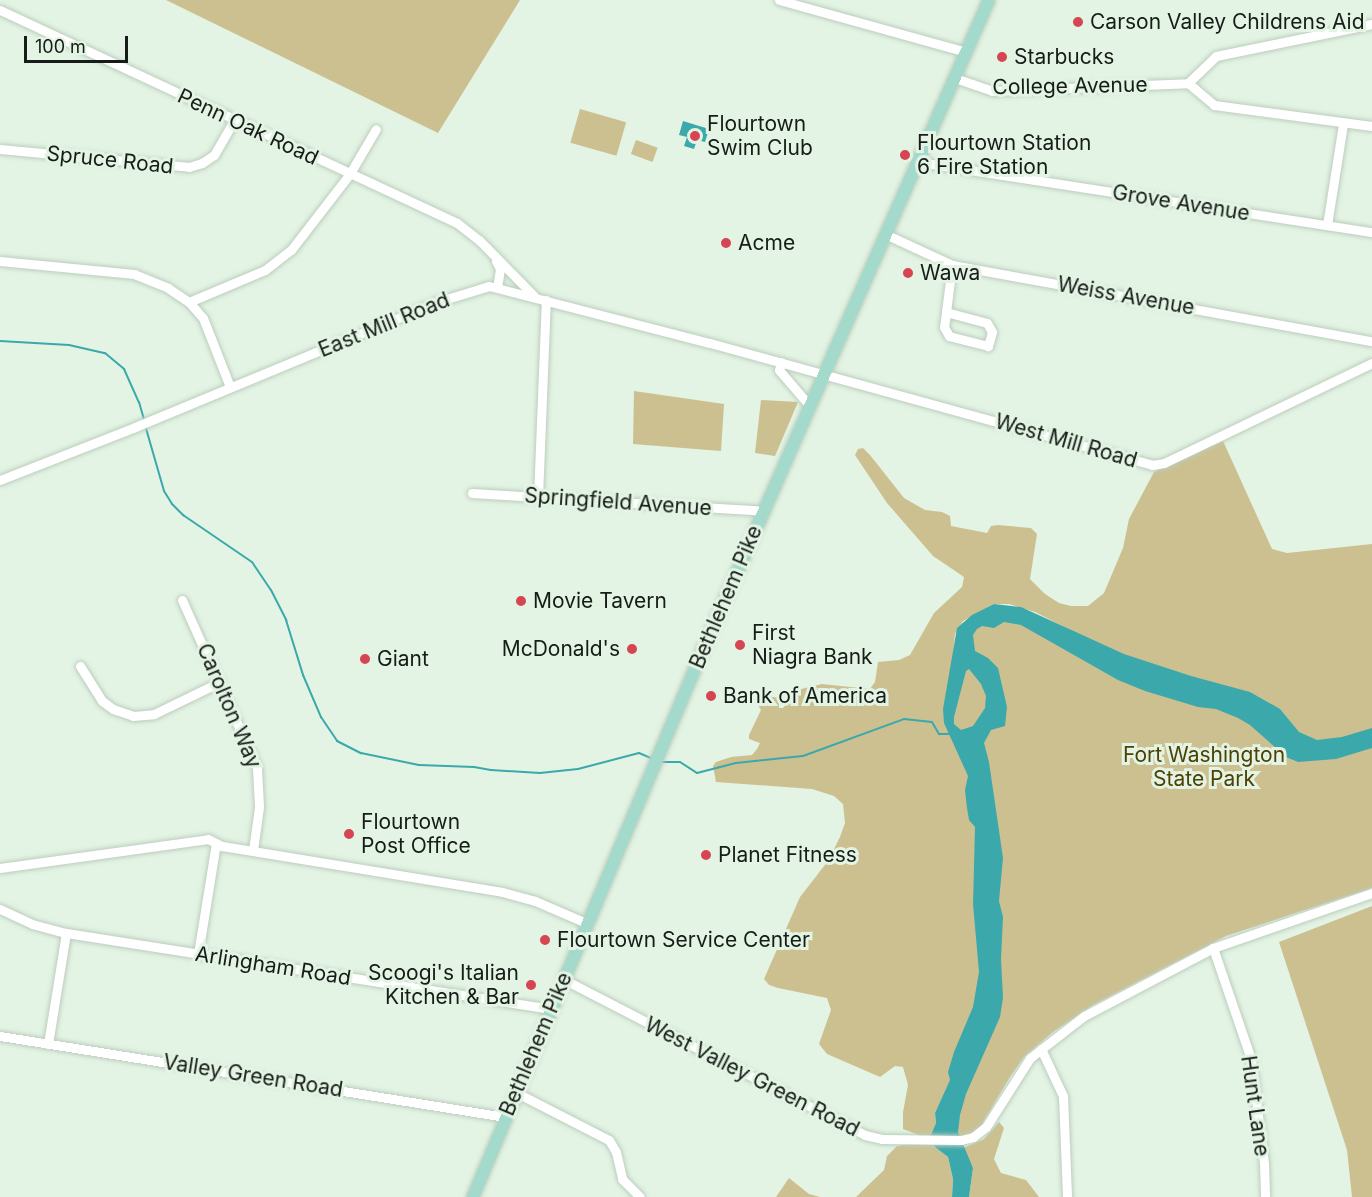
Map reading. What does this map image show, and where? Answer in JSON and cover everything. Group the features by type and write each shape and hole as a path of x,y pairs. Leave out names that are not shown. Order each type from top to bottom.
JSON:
{"main road":[{"name":"Bethlehem Pike","path":"473,1197 586,923 822,374 989,0"}],"street":[{"path":"779,0 967,52"},
{"name":"Penn Oak Road","path":"0,10 349,175 457,223 491,252 534,296"},
{"path":"1372,24 1216,56 1188,83 1214,105 1343,124 1372,126"},
{"name":"College Avenue","path":"955,78 992,91 1188,83"},
{"name":"Spruce Road","path":"0,149 189,167 202,163 214,155 234,121"},
{"path":"1327,225 1343,124"},
{"path":"189,302 266,270 291,250 349,175 376,129"},
{"name":"Grove Avenue","path":"918,162 1372,232"},
{"name":"Weiss Avenue","path":"885,234 952,265 1372,341"},
{"path":"491,252 500,269 497,287"},
{"path":"0,261 134,274 156,282 189,302 203,318 230,387"},
{"path":"946,312 987,323 992,332 988,346 950,336 944,327 952,265"},
{"name":"East Mill Road","path":"0,480 151,421 437,302 481,288 497,287 534,296 781,362"},
{"path":"538,497 546,300"},
{"path":"781,362 779,370 809,405"},
{"name":"West Mill Road","path":"781,362 1158,465 1372,363"},
{"name":"Springfield Avenue","path":"472,493 764,511"},
{"name":"Carolton Way","path":"182,600 250,750 259,777 258,813 253,850"},
{"path":"80,666 102,701 113,710 133,716 154,714 220,682"},
{"path":"0,868 208,839 222,846 502,892 535,901 586,923"},
{"path":"198,954 216,843"},
{"name":"West Valley Green Road","path":"563,979 865,1135 882,1139 961,1140 973,1137 986,1127 1011,1084 1030,1058 1084,1016 1214,948 1372,893"},
{"name":"Arlingham Road","path":"0,909 32,924 66,933 550,1009"},
{"path":"48,1044 66,933"},
{"name":"Hunt Lane","path":"1214,948 1251,1059 1264,1164 1265,1197"},
{"name":"Valley Green Road","path":"0,1036 505,1117"},
{"path":"1041,1049 1063,1096 1067,1197"},
{"path":"517,1093 609,1140 616,1152 622,1179 640,1197"}],"green space":[{"path":"166,0 520,0 438,133"},
{"path":"580,109 626,122 616,156 570,143"},
{"path":"636,140 658,148 652,162 631,154"},
{"path":"634,391 724,404 721,451 633,444"},
{"path":"761,400 798,402 775,456 755,453"},
{"name":"Fort Washington State Park","path":"1223,441 1272,549 1287,553 1372,544 1372,888 1226,936 1093,1005 1053,1032 1024,1057 975,1136 949,1135 951,1080 935,1113 936,1123 930,1137 935,1147 948,1157 953,1179 952,1197 856,1197 884,1170 887,1156 897,1146 920,1142 919,1135 903,1129 903,1112 908,1085 903,1067 895,1066 880,1077 827,1054 819,1044 831,1010 827,998 778,988 769,985 764,979 800,897 828,861 840,837 845,823 843,804 834,796 812,789 716,782 713,766 716,762 731,757 752,755 757,749 760,743 749,739 761,710 754,699 756,694 779,698 779,708 783,708 797,690 822,684 870,689 875,682 878,662 899,660 910,655 934,613 962,587 964,577 933,556 887,503 855,455 858,449 863,448 870,455 904,498 925,510 942,512 950,516 951,526 987,533 991,526 998,525 1031,528 1037,534 1030,579 1045,594 1059,603 1071,606 1088,606 1104,593 1123,548 1129,519 1154,472","holes":["994,604 1009,604 1035,612 1090,640 1001,610 968,630 953,653 955,634 963,621"]},
{"path":"1372,906 1372,1197 1352,1197 1347,1150 1279,942"},
{"path":"999,1122 1004,1128 994,1159 1001,1173 1026,1180 1039,1197 969,1197 973,1168 963,1148 984,1139"},
{"path":"789,1178 809,1194 820,1197 776,1197"}],"water":[{"name":"Flourtown Swim Club","path":"683,121 709,129 705,142 697,140 694,149 684,146 687,137 679,135"},
{"path":"994,604 1021,607 1124,654 1250,692 1280,709 1299,732 1317,740 1342,737 1372,728 1372,748 1336,759 1298,762 1286,757 1250,725 1238,718 1216,709 1198,707 1145,691 1118,680 1021,625 1004,622 994,628 982,626 977,629 973,635 975,651 988,658 998,668 1007,707 1005,726 991,730 984,743 989,762 1003,858 999,901 1003,917 1001,959 1003,998 1000,1017 966,1094 960,1115 958,1132 973,1168 969,1197 952,1197 953,1179 948,1157 935,1147 930,1137 936,1123 935,1113 950,1080 948,1072 954,1052 973,1007 979,972 973,904 975,827 969,820 967,808 965,790 968,776 944,723 943,709 957,628 972,615","holes":["969,669 981,684 986,696 985,708 973,726 961,730 954,724 954,717 966,671"]}],"waterway":[{"path":"0,341 69,345 105,353 124,369 139,402 144,420"},
{"path":"145,425 164,491 172,504 183,515 252,562 271,590 286,620 303,675 321,717 337,741 361,753 419,765 540,773 578,769 639,753 651,758"},
{"path":"659,762 680,762 697,773 736,763 803,756 904,719 932,722 939,734 951,734"}],"place":[{"name":"Carson Valley Childrens Aid","path":"1078,22"},
{"name":"Starbucks","path":"1002,57"},
{"name":"Flourtown Swim Club","path":"695,136"},
{"name":"Flourtown Station 6 Fire Station","path":"905,155"},
{"name":"Acme","path":"726,243"},
{"name":"Wawa","path":"908,273"},
{"name":"Movie Tavern","path":"521,601"},
{"name":"First Niagra Bank","path":"740,645"},
{"name":"McDonald's","path":"632,649"},
{"name":"Giant","path":"365,659"},
{"name":"Bank of America","path":"711,696"},
{"name":"Flourtown Post Office","path":"349,834"},
{"name":"Planet Fitness","path":"706,855"},
{"name":"Flourtown Service Center","path":"545,940"},
{"name":"Scoogi's Italian Kitchen & Bar","path":"531,985"}]}
